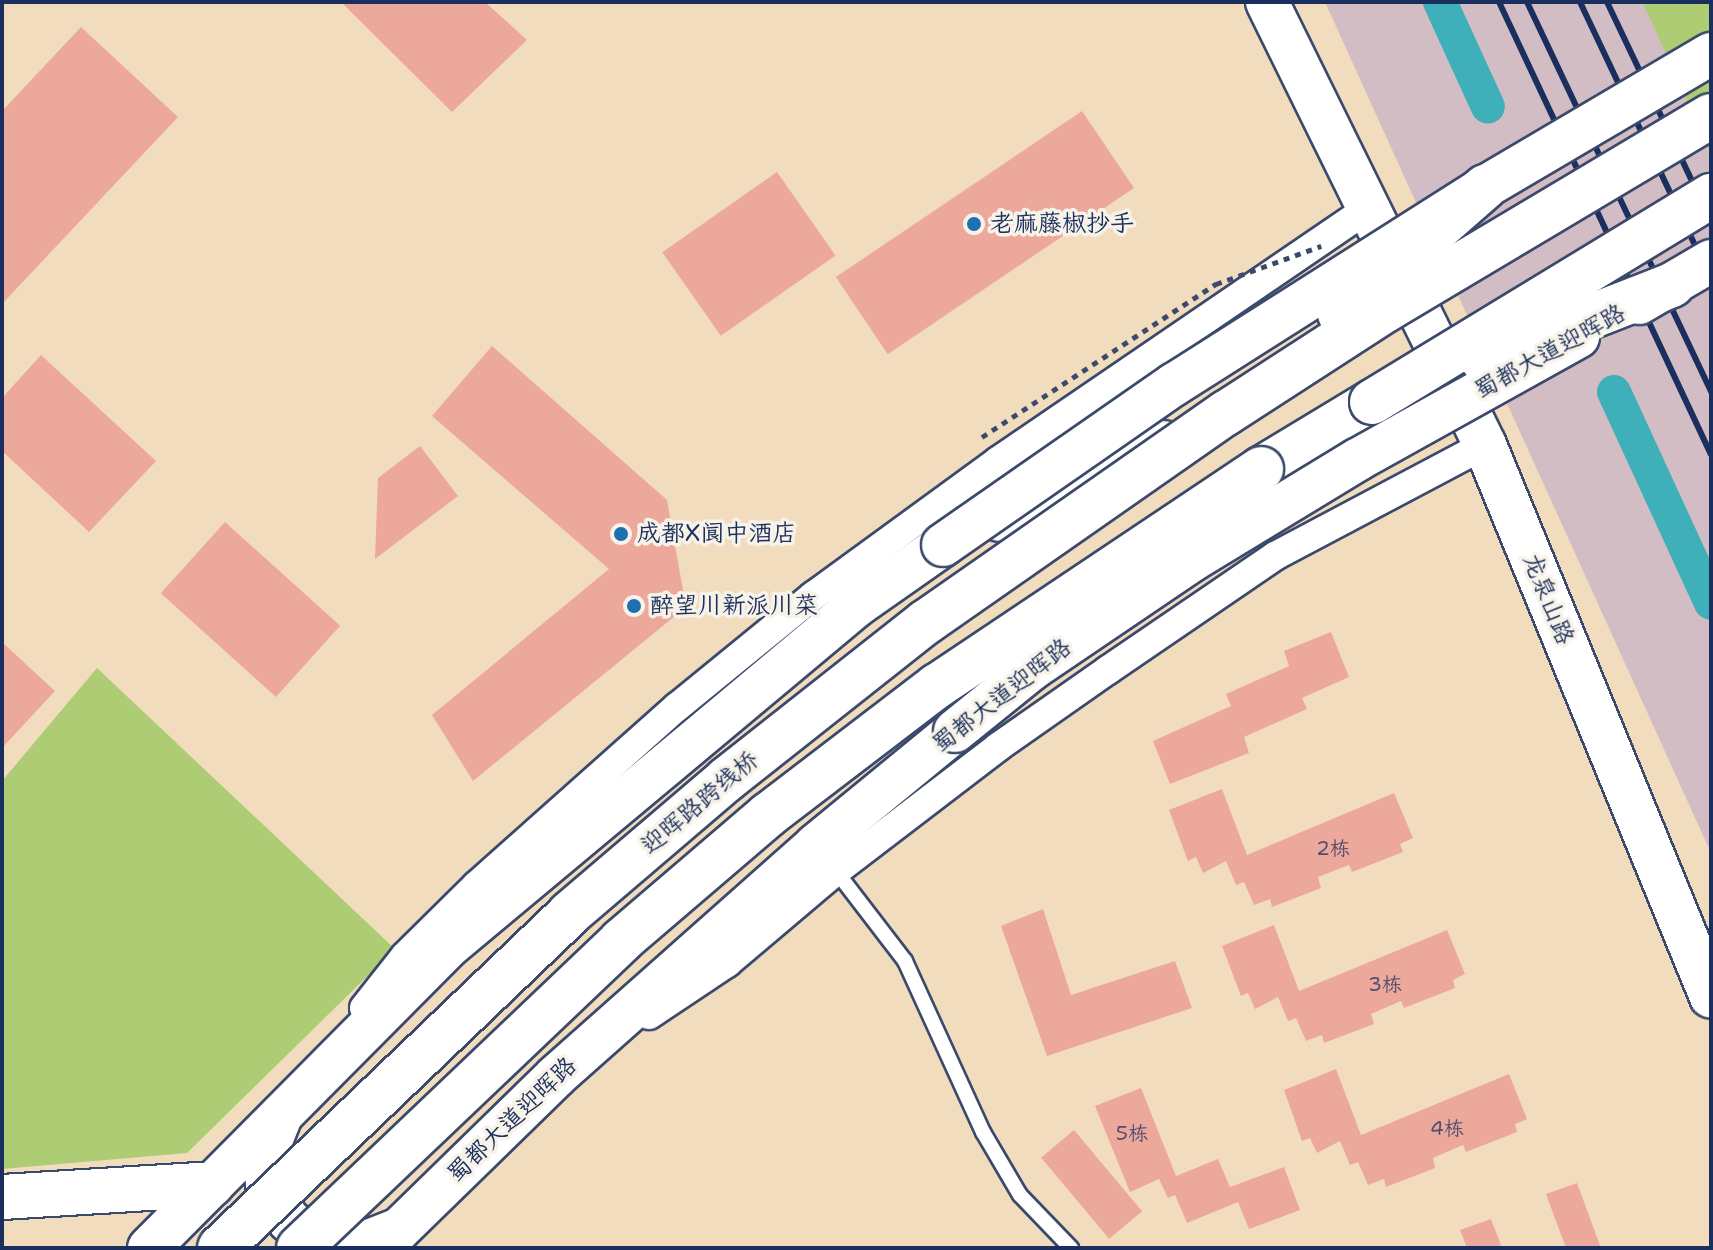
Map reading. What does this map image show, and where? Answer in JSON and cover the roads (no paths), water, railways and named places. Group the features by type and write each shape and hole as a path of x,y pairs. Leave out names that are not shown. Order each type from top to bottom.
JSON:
{"main road":[{"name":"龙泉山路","path":"1267,2 1485,445 1711,997"},
{"path":"149,1248 448,947 856,606 1175,384 1485,187 1711,54"},
{"path":"943,545 1226,413 1387,309 1711,116"},
{"path":"1226,413 1485,187"},
{"name":"蜀都大道迎晖路","path":"1261,469 1711,196"},
{"name":"蜀都大道迎晖路","path":"389,1238 555,1077 816,845 1033,668 1191,561 1357,460 1711,261"},
{"path":"1372,402 1672,285"},
{"name":"迎晖路跨线桥","path":"220,1248 569,914 727,779 926,622 1226,413"},
{"path":"1033,668 1261,469"},
{"path":"299,1248 621,941 768,815 937,686 1261,469"},
{"path":"283,1111 265,1156 267,1186 289,1221 326,1243 361,1244 389,1238"},
{"path":"2,1197 212,1184"}],"street":[{"path":"283,1111 405,956 477,885 677,707 813,596 998,461 1368,209"},
{"path":"555,1077 727,963 836,871 998,747 1275,556 1485,445"}],"lane":[{"path":"836,871 905,961 983,1132 1020,1195 1071,1248"}],"waterway":[{"path":"1440,2 1488,107"},
{"path":"1614,392 1711,603"}],"railway":[{"path":"1499,2 1711,454"},
{"path":"1527,2 1711,392"},
{"path":"1580,2 1711,279"},
{"path":"1607,2 1711,221"}],"place":[{"name":"老麻藤椒抄手","path":"974,224"},
{"name":"成都X阆中酒店","path":"621,534"},
{"name":"醉望川新派川菜","path":"634,606"}]}
